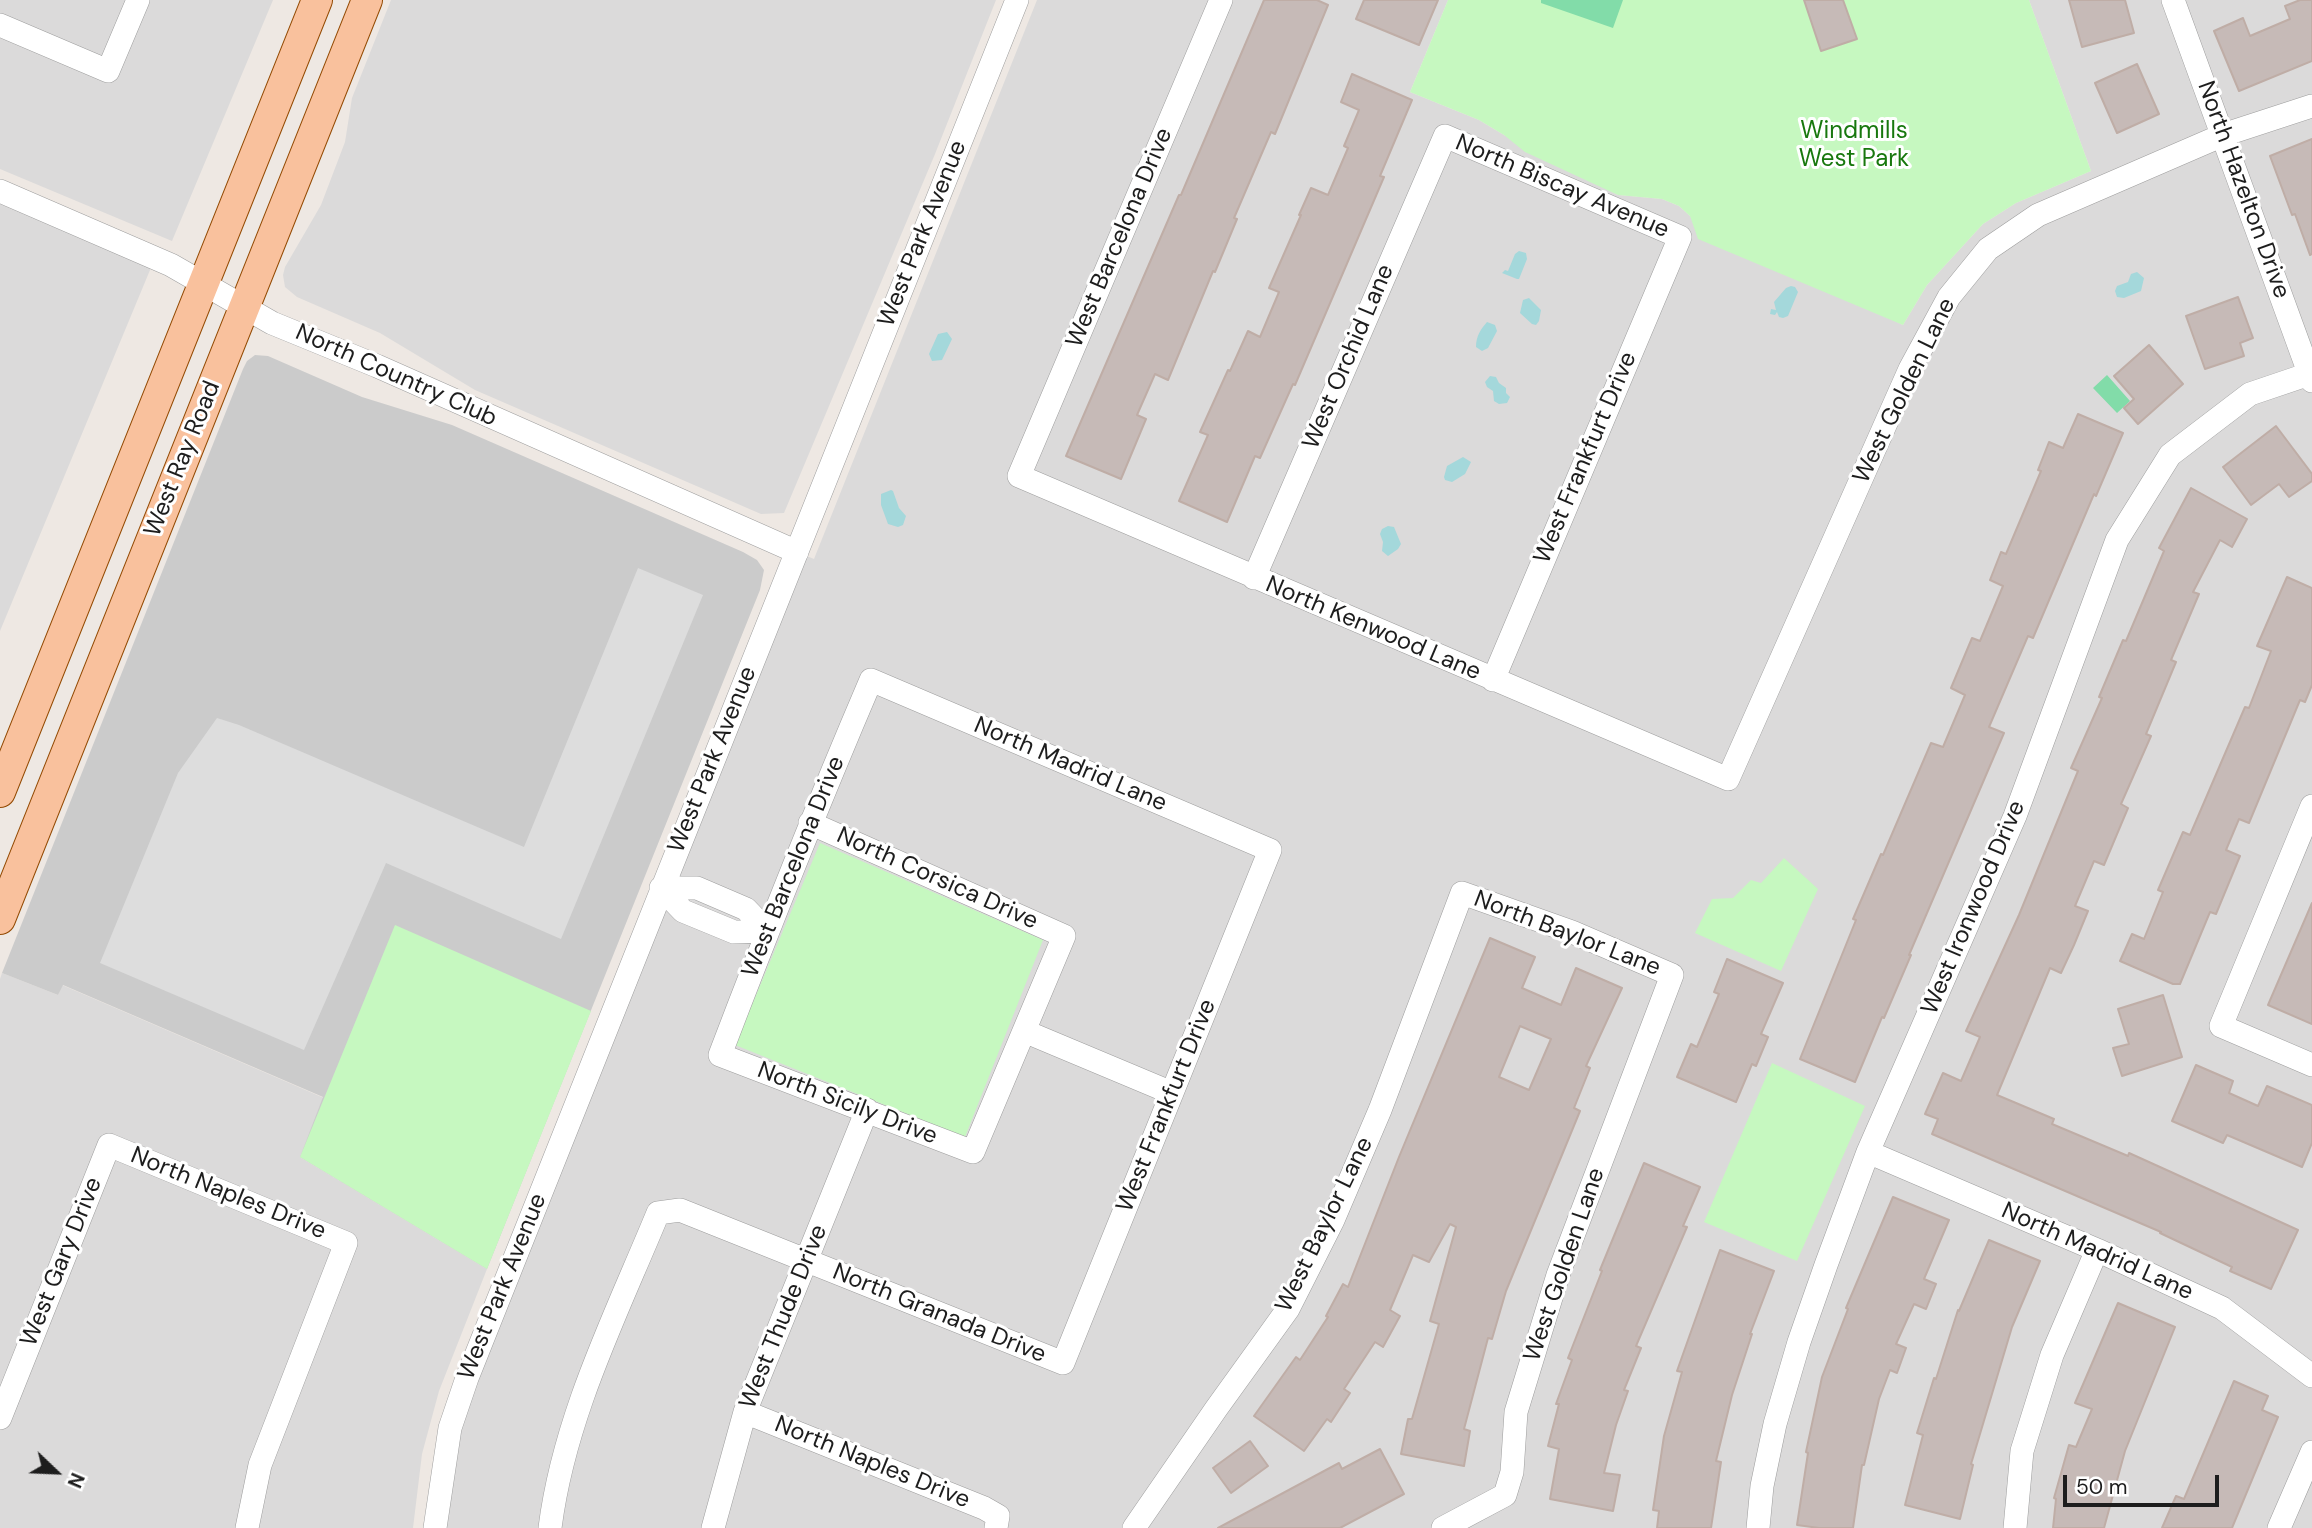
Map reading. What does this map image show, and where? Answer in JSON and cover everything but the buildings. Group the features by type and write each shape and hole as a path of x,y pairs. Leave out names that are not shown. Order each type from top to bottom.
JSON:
{"main road":[{"name":"West Ray Road","path":"0,792 317,0"},
{"name":"West Ray Road","path":"0,919 367,0"}],"street":[{"path":"0,25 108,71 138,0"},
{"name":"West Park Avenue","path":"435,1528 450,1428 467,1378 1017,0"},
{"name":"West Barcelona Drive","path":"1019,476 1221,0"},
{"name":"North Hazelton Drive","path":"2173,0 2311,377"},
{"name":"West Golden Lane","path":"1728,779 1910,369 1949,297 1989,249 2038,215 2223,135 2312,106"},
{"name":"North Biscay Avenue","path":"1445,136 1680,237"},
{"name":"West Orchid Lane","path":"1254,578 1445,136"},
{"name":"North Country Club","path":"0,191 171,265 272,323 377,366 797,551"},
{"name":"West Frankfurt Drive","path":"1493,680 1680,237"},
{"name":"West Ironwood Drive","path":"1758,1528 1762,1486 1775,1424 1799,1342 1868,1152 2015,816 2117,540 2170,455 2250,394 2311,377"},
{"name":"North Kenwood Lane","path":"1019,476 1728,779"},
{"name":"West Barcelona Drive","path":"720,1055 810,823 871,680"},
{"name":"North Madrid Lane","path":"871,680 1270,850"},
{"path":"2312,806 2221,1026 2312,1065"},
{"name":"North Corsica Drive","path":"810,823 1064,936 1024,1031"},
{"name":"West Frankfurt Drive","path":"1063,1363 1270,850"},
{"path":"661,888 697,888 746,909 767,931"},
{"name":"North Baylor Lane","path":"1462,893 1572,932 1672,975"},
{"name":"West Baylor Lane","path":"1134,1528 1293,1298 1333,1220 1375,1123 1462,893"},
{"name":"West Golden Lane","path":"1443,1528 1506,1495 1512,1472 1516,1412 1558,1275 1672,975"},
{"path":"1024,1031 1172,1093"},
{"name":"North Sicily Drive","path":"720,1055 973,1152 1024,1031"},
{"name":"West Thude Drive","path":"713,1528 745,1412 867,1110"},
{"name":"North Naples Drive","path":"109,1145 346,1243 260,1465 247,1528"},
{"name":"West Gary Drive","path":"0,1418 109,1145"},
{"name":"North Madrid Lane","path":"1868,1152 2097,1250 2222,1308 2312,1376"},
{"name":"North Granada Drive","path":"550,1528 555,1488 576,1413 658,1213 680,1210 1063,1363"},
{"path":"2015,1528 2022,1451 2052,1355 2097,1250"},
{"name":"North Naples Drive","path":"745,1412 984,1508 997,1522"},
{"path":"2279,1528 2312,1452"}],"shaded area":[{"path":"0,0 273,0 172,241 0,169"},
{"path":"391,0 996,0 935,154 784,513 761,514 475,390 380,333 297,297 285,287 285,267 321,205 345,142 352,98"},
{"path":"1037,0 1448,0 1410,92 1479,120 1618,195 1662,199 1679,206 1690,216 1903,325 1927,285 1983,224 2016,203 2091,171 2029,0 2312,0 2312,1528 435,1528 442,1472 797,552 814,559"},
{"path":"0,192 155,258 0,631"},
{"path":"255,355 268,356 362,397 452,425 743,552 757,560 764,570 760,590 487,1269 300,1157 323,1097 63,985 58,995 2,973 243,369 247,361"},
{"path":"638,568 703,595 561,939 386,863 304,1050 100,963 178,773 217,718 524,847"},
{"path":"2,973 58,995 62,985 324,1098 300,1157 487,1269 439,1391 422,1454 413,1528 0,1528"}],"green space":[{"name":"Windmills West Park","path":"1448,0 2029,0 2091,171 2016,203 1983,224 1927,285 1903,325 1698,239 1690,216 1679,206 1662,199 1618,195 1525,152 1479,120 1410,92"},
{"path":"1541,0 1623,0 1613,28 1541,3"},
{"path":"2107,375 2130,401 2117,413 2093,388"},
{"path":"820,843 1043,940 965,1137 735,1045"},
{"path":"1784,858 1818,889 1781,971 1695,933 1712,899 1733,898 1751,880 1761,883"},
{"path":"395,925 591,1011 487,1269 300,1157"},
{"path":"1772,1063 1865,1106 1797,1261 1704,1222"}],"water":[{"path":"1519,251 1526,253 1527,259 1517,279 1502,273 1508,271"},
{"path":"2137,272 2144,278 2141,291 2124,298 2117,297 2117,286 2128,282 2131,274"},
{"path":"1791,286 1798,292 1788,316 1779,317 1777,312 1775,315 1770,314 1771,309 1776,310 1774,302"},
{"path":"1529,298 1541,310 1536,325 1520,313 1523,300"},
{"path":"1487,322 1495,325 1497,331 1488,348 1482,351 1476,347 1476,343"},
{"path":"947,332 952,339 942,360 932,361 929,354 938,334"},
{"path":"1490,376 1496,377 1506,388 1510,397 1507,403 1499,404 1494,401 1493,391 1485,382"},
{"path":"1463,457 1471,462 1465,474 1452,482 1445,480 1447,466"},
{"path":"891,490 906,516 903,525 898,527 888,524 881,505 881,494"},
{"path":"1394,527 1401,544 1388,556 1382,551 1380,534 1382,529"}]}
